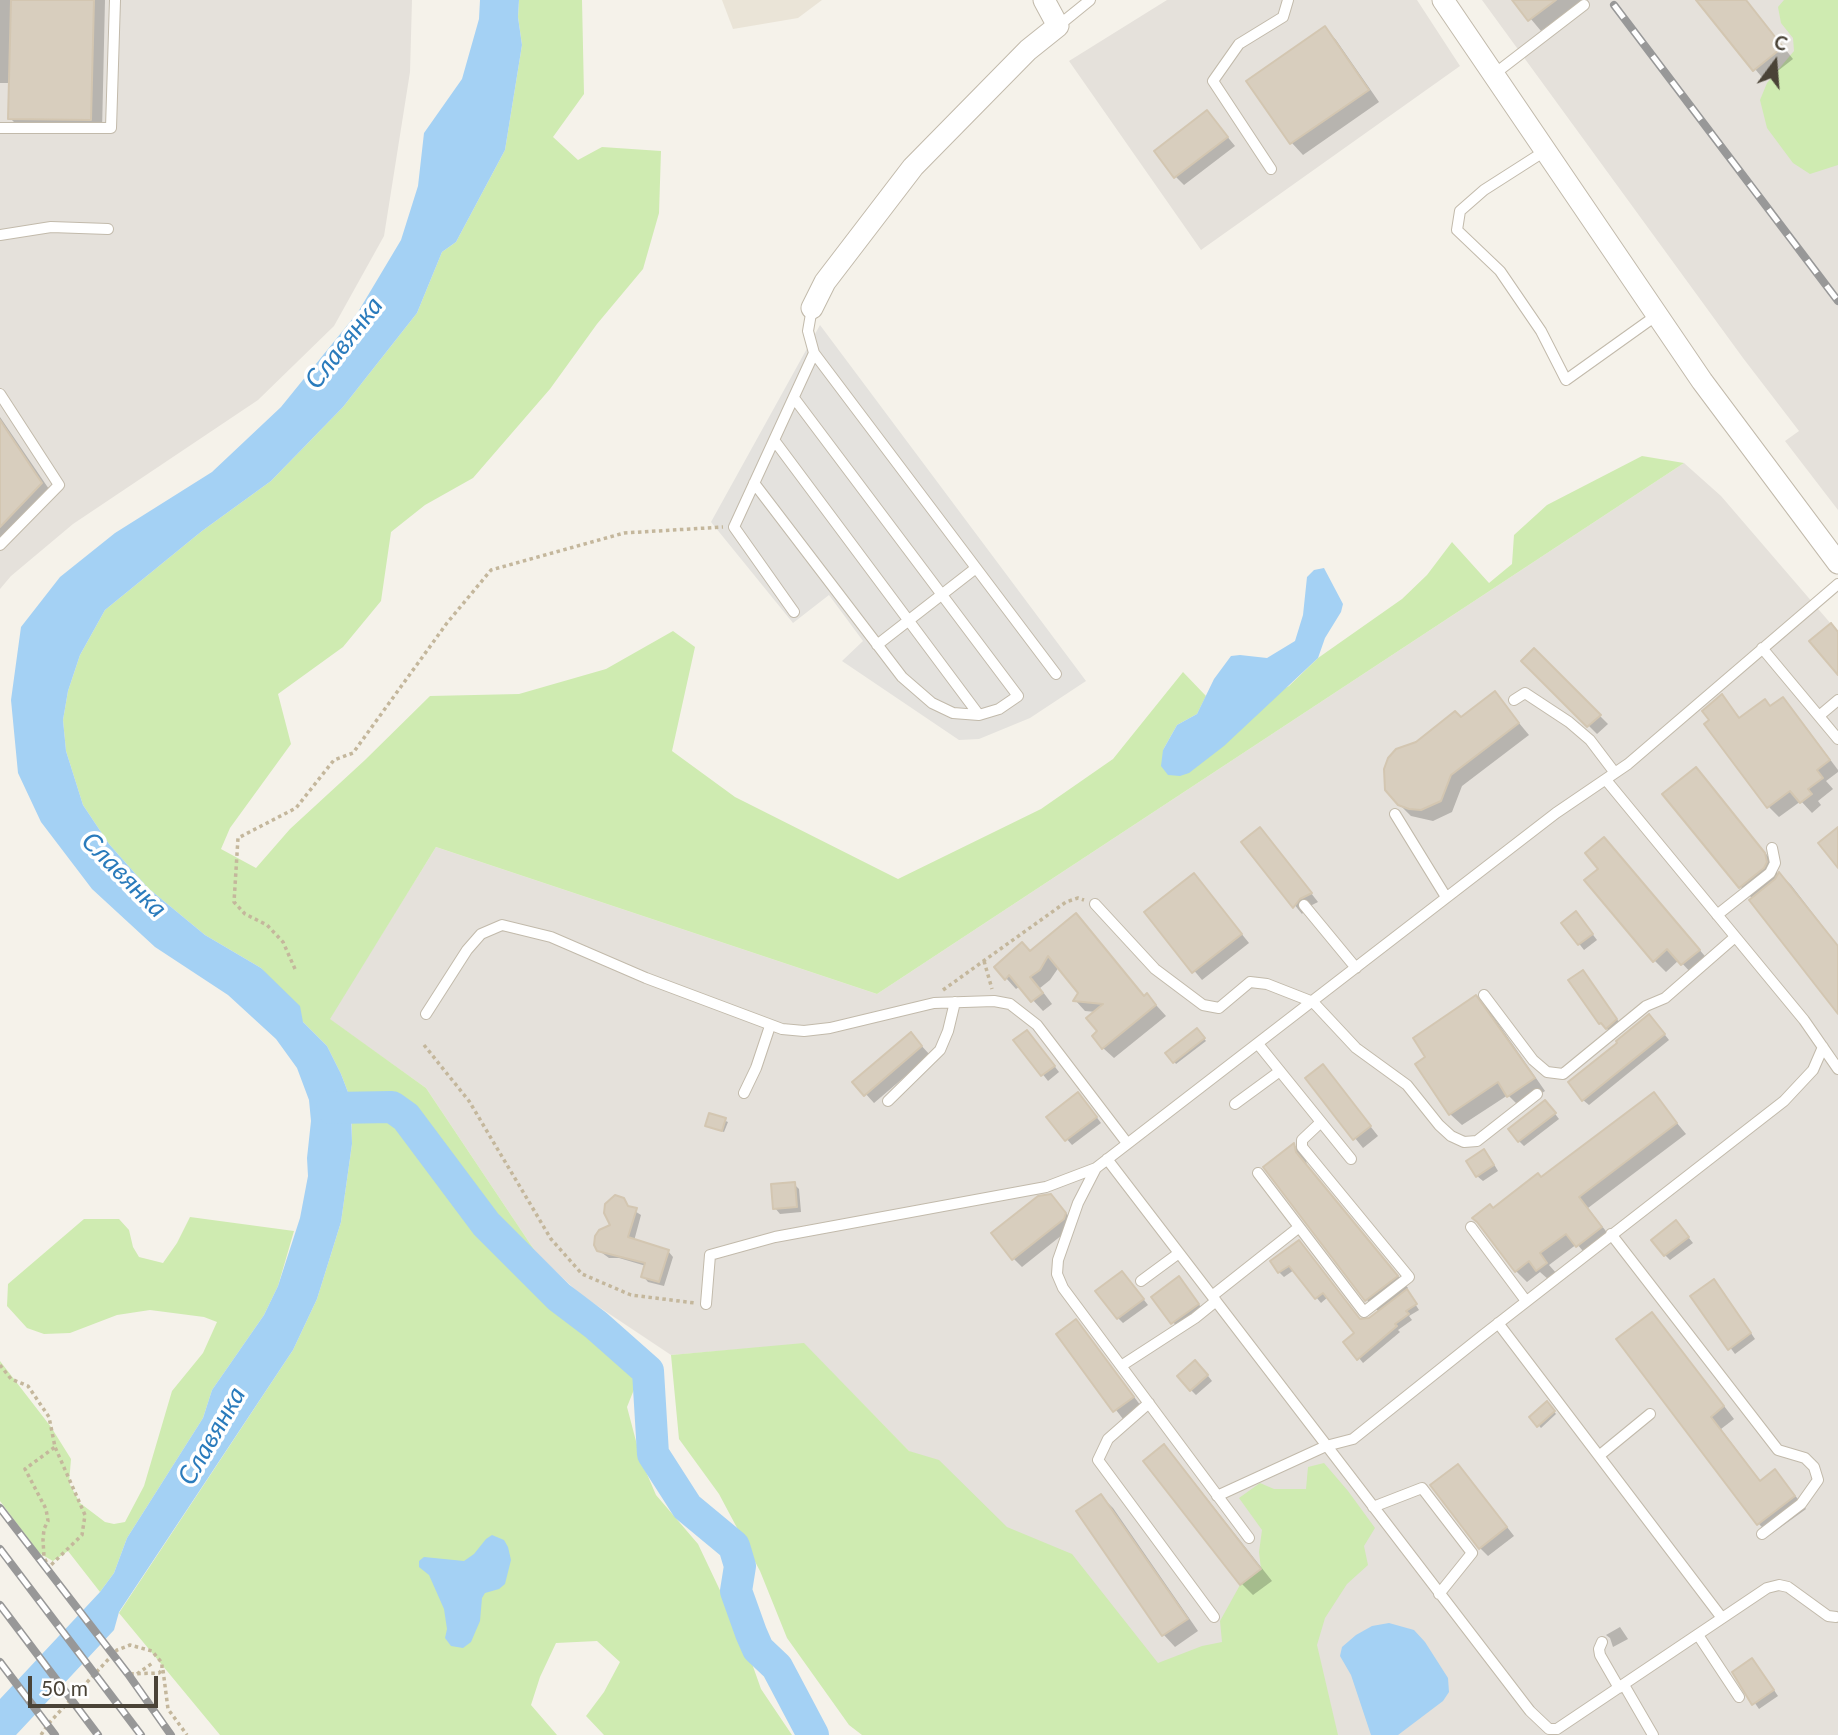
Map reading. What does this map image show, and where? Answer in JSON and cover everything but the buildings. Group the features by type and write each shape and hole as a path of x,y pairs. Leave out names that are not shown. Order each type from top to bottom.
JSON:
{"street":[{"path":"812,308 825,282 913,167 1028,50 1058,26 1044,0"},
{"path":"1443,0 1657,315 1838,563"}],"lane":[{"path":"0,128 111,128 115,0"},
{"path":"1058,26 1090,0"},
{"path":"1271,169 1213,81 1239,44 1283,18 1288,0"},
{"path":"1493,75 1584,5"},
{"path":"1545,151 1484,190 1460,211 1457,230 1500,271 1541,331 1566,380 1657,315"},
{"path":"0,234 51,227 108,229"},
{"path":"812,308 807,331 814,353 1056,674"},
{"path":"794,612 734,527 814,353"},
{"path":"0,394 59,485 0,545"},
{"path":"754,483 902,677 932,703 953,713 979,715 999,709 1018,696 794,398"},
{"path":"774,440 979,715"},
{"path":"877,645 976,568"},
{"path":"706,1304 709,1255 775,1237 1046,1187 1096,1168 1556,813 1611,777 1838,584"},
{"path":"1762,648 1838,739"},
{"path":"1514,700 1525,693 1569,722 1590,740 1611,777 1838,1069"},
{"path":"1819,716 1838,700"},
{"path":"1395,814 1446,897"},
{"path":"1717,915 1770,873 1775,863 1772,848"},
{"path":"1095,904 1155,969 1203,1005 1219,1008 1250,982 1267,984 1313,1002 1356,1048 1407,1084 1439,1125 1451,1136 1464,1142 1476,1141 1537,1094"},
{"path":"1304,905 1356,968"},
{"path":"426,1014 467,950 481,934 502,925 551,937 646,978 770,1026 804,1031 830,1028 934,1003 994,1001 1010,1004 1037,1026 1127,1143"},
{"path":"1484,995 1533,1060 1547,1072 1563,1074 1646,1006 1665,998 1735,937"},
{"path":"888,1101 940,1050 955,1002"},
{"path":"744,1093 757,1068 770,1026"},
{"path":"1258,1044 1350,1159"},
{"path":"1217,1496 1326,1446 1353,1439 1611,1234 1784,1101 1813,1070 1823,1047"},
{"path":"1236,1104 1280,1071"},
{"path":"1258,1173 1364,1312 1409,1277 1302,1147 1302,1140 1321,1122"},
{"path":"1107,1159 1439,1594 1530,1711 1551,1732 1767,1588 1779,1585 1788,1587 1828,1616 1836,1617"},
{"path":"1096,1168 1078,1203 1058,1260 1057,1273 1063,1288 1249,1538"},
{"path":"1471,1227 1526,1301"},
{"path":"1121,1366 1173,1329 1195,1318 1298,1228"},
{"path":"1611,1234 1778,1450 1805,1458 1814,1467 1818,1479 1801,1504 1762,1534"},
{"path":"1141,1282 1179,1253"},
{"path":"1498,1323 1722,1618"},
{"path":"1149,1403 1108,1439 1098,1460 1214,1617"},
{"path":"1600,1455 1650,1414"},
{"path":"1373,1507 1422,1488 1472,1553 1439,1594"},
{"path":"1698,1635 1739,1697"},
{"path":"1602,1643 1600,1655 1653,1735"}],"path":[{"path":"295,970 283,942 267,925 245,914 234,902 238,838 296,807 334,760 353,753 447,623 491,570 624,533 734,527"},
{"path":"934,1003 949,983 1066,902 1078,898 1095,904"},
{"path":"984,961 994,1001"},
{"path":"424,1045 469,1101 551,1239 582,1274 631,1295 706,1304"},
{"path":"0,1366 11,1379 28,1386 49,1417 55,1447 85,1515 82,1535 51,1565"},
{"path":"52,1575 44,1557 44,1528 48,1521 46,1509 24,1469 55,1447"},
{"path":"41,1735 117,1650 130,1645 152,1651 162,1663 168,1709 187,1735"},
{"path":"136,1674 154,1662"},
{"path":"128,1674 159,1673 162,1663"}],"shaded area":[{"path":"0,0 412,0 410,72 384,236 334,326 258,400 73,524 11,576 0,589"},
{"path":"722,0 822,0 798,18 733,29"},
{"path":"1167,0 1417,0 1460,66 1201,250 1069,61"},
{"path":"1482,0 1838,0 1838,510 1785,441 1799,431"},
{"path":"820,325 1086,681 1030,718 979,739 959,740 842,661 863,641 829,595 793,623 711,522"},
{"path":"1684,463 1721,496 1838,632 1838,1735 1187,1735 804,1344 671,1355 581,1295 537,1254 426,1088 329,1019 436,847 877,994"}],"green space":[{"path":"519,0 582,0 584,94 553,137 578,160 602,147 661,151 659,213 643,269 597,324 550,389 473,478 425,505 391,532 381,601 343,647 278,694 291,744 230,828 221,849 256,868 290,829 430,696 519,694 606,669 673,631 695,647 672,751 735,797 898,879 1041,809 1113,759 1183,672 1206,696 1197,714 1177,725 1163,750 1289,686 1318,658 1402,599 1427,575 1452,542 1489,583 1512,564 1514,535 1547,505 1642,456 1684,463 877,994 436,847 330,1019 426,1088 537,1254 492,1215 440,1152 414,1113 392,1101 351,1100 327,1046 303,1022 261,968 205,935 148,888 109,844 83,805 66,751 63,720 68,691 80,655 105,610 202,531 271,481 343,407 417,313 442,252 456,242 505,150 522,45 518,17"},
{"path":"1784,0 1838,0 1838,165 1810,174 1793,163 1767,128 1760,100 1767,83 1794,51 1793,38 1781,23 1778,7"},
{"path":"367,1111 399,1117 479,1228 639,1377 627,1407 641,1460 656,1495 698,1544 744,1641 761,1689 792,1735 604,1735 586,1716 604,1692 620,1662 597,1641 556,1643 540,1677 531,1705 557,1735 220,1735 119,1613 293,1350 317,1299 341,1222 352,1144 352,1113"},
{"path":"190,1217 294,1231 278,1286 264,1315 212,1390 203,1418 127,1538 114,1573 100,1592 68,1551 53,1561 39,1553 0,1501 0,1361 51,1427 71,1459 69,1483 80,1503 105,1522 114,1524 125,1522 144,1486 172,1391 203,1353 217,1322 204,1317 150,1310 117,1315 70,1333 44,1334 27,1328 7,1306 8,1284 84,1219 119,1219 129,1230 133,1247 139,1257 163,1263"},
{"path":"804,1343 909,1451 939,1460 1007,1527 1072,1554 1158,1663 1202,1646 1222,1642 1220,1621 1240,1585 1261,1569 1259,1552 1262,1530 1239,1498 1260,1483 1274,1489 1306,1489 1308,1467 1324,1463 1375,1528 1364,1546 1368,1565 1347,1584 1325,1618 1317,1645 1338,1735 862,1735 849,1725 787,1638 760,1571 719,1494 679,1439 671,1355"}],"water":[{"name":"Славянка","path":"480,0 519,0 518,17 522,45 505,150 456,242 442,252 417,313 343,407 271,481 202,531 105,610 80,655 68,691 63,720 66,751 83,805 109,844 148,888 205,935 261,968 300,1006 303,1022 327,1046 351,1100 352,1144 341,1222 317,1299 293,1350 119,1612 114,1630 16,1735 0,1735 0,1699 100,1592 114,1573 127,1538 203,1418 212,1390 264,1315 278,1286 300,1218 308,1176 311,1121 309,1100 297,1068 276,1039 228,995 155,947 92,889 41,822 18,773 11,700 21,627 60,577 115,533 212,472 281,407 358,312 401,240 418,186 424,133 462,79 479,19"},
{"path":"1324,568 1343,604 1318,658 1224,746 1189,773 1180,776 1168,775 1161,766 1163,750 1177,725 1197,714 1214,679 1231,656 1267,658 1295,641 1303,615 1307,577 1314,570"},
{"path":"492,1535 504,1540 508,1547 511,1560 505,1584 485,1593 482,1598 480,1621 471,1642 463,1648 451,1646 445,1638 447,1629 444,1609 429,1575 419,1567 419,1561 424,1557 464,1561"},
{"path":"1389,1623 1414,1630 1425,1642 1448,1678 1449,1692 1443,1701 1398,1735 1371,1735 1351,1675 1340,1656 1342,1647 1356,1635 1372,1626"}],"waterway":[{"path":"332,1108 392,1107 406,1117 486,1224 559,1297 596,1325 648,1371 653,1454 687,1507 734,1546 740,1566 736,1591 751,1633 758,1649 777,1667 813,1735"}],"railway":[{"path":"1614,5 1838,301"},
{"path":"0,1508 128,1674 171,1735"},
{"path":"0,1549 141,1735"},
{"path":"0,1605 98,1735"},
{"path":"0,1662 55,1735"}]}
